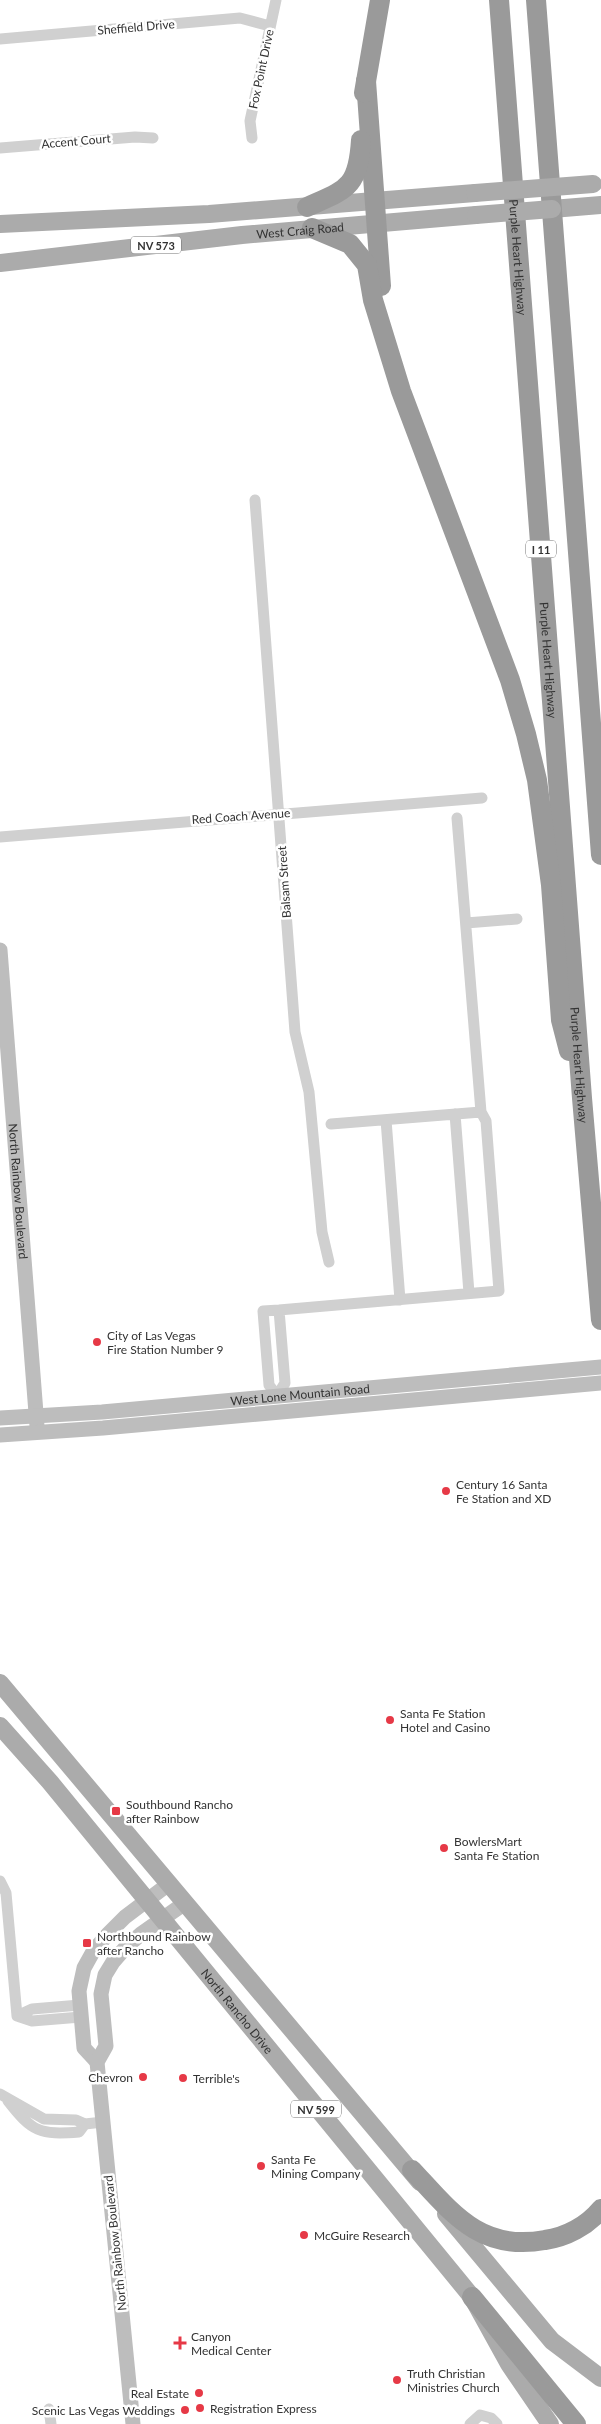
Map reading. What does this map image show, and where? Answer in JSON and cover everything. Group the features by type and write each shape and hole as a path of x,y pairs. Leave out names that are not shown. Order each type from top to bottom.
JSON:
{"highway":[{"path":"307,207 335,196 352,181 359,163 366,81 380,0"},
{"name":"Purple Heart Highway","path":"499,0 582,1098 601,1320"},
{"path":"536,0 601,855"},
{"path":"366,81 385,334"},
{"path":"312,228 350,244 362,257 369,271 373,300 404,400 510,680 537,780 546,836 561,1020 582,1098"},
{"path":"412,2170 456,2218 480,2234 505,2242 530,2243 556,2238 577,2229 601,2209"},
{"path":"472,2298 576,2424"}],"main road":[{"name":"West Craig Road","path":"0,224 307,207 597,184"},
{"name":"West Craig Road","path":"0,263 312,228 597,205"},
{"name":"North Rainbow Boulevard","path":"0,950 37,1425"},
{"name":"West Lone Mountain Road","path":"0,1434 102,1412 601,1366"},
{"name":"West Lone Mountain Road","path":"0,1418 37,1425 103,1428 601,1383"},
{"path":"277,1396 278,1412"},
{"path":"244,1399 245,1415"},
{"path":"191,1404 193,1420"},
{"path":"125,1410 126,1426"},
{"path":"102,1412 103,1428"},
{"name":"NV 599","path":"0,1683 412,2170"},
{"name":"North Rancho Drive","path":"0,1726 50,1782 160,1920 472,2298 509,2364 550,2424"},
{"name":"North Rainbow Boulevard","path":"97,2062 84,2048 79,1991 84,1968 94,1950 120,1922 170,1883"},
{"name":"North Rainbow Boulevard","path":"133,2424 97,2062 106,2046 101,1994 105,1975 126,1946 185,1903"},
{"path":"412,2170 426,2191 552,2341 601,2378"}],"street":[{"name":"Fox Point Drive","path":"252,138 250,121 276,0"},
{"name":"Sheffield Drive","path":"0,39 240,18 270,26"},
{"name":"Accent Court","path":"0,148 135,137 153,138"},
{"name":"Balsam Street","path":"255,500 295,1032 309,1092 322,1232 329,1262"},
{"name":"Red Coach Avenue","path":"0,837 482,798"},
{"path":"279,1310 285,1383 277,1396 269,1385 263,1311 499,1291 486,1121 481,1112 457,818"},
{"path":"466,923 517,919"},
{"path":"331,1124 481,1112"},
{"path":"455,1114 470,1293"},
{"path":"386,1120 400,1300"},
{"path":"0,1881 6,1893 17,2016 32,2009 81,2012"},
{"path":"4,2097 21,2117 37,2130 60,2133 79,2132 85,2124 103,2122"},
{"path":"49,2409 50,2424"},
{"path":"470,2424 480,2415 485,2415 498,2424"}],"place":[{"name":"City of Las Vegas Fire Station Number 9","path":"97,1342"},
{"name":"Century 16 Santa Fe Station and XD","path":"446,1491"},
{"name":"Santa Fe Station Hotel and Casino","path":"390,1720"},
{"name":"Southbound Rancho after Rainbow","path":"116,1811"},
{"name":"BowlersMart Santa Fe Station","path":"444,1848"},
{"name":"Northbound Rainbow after Rancho","path":"87,1943"},
{"name":"Chevron","path":"143,2077"},
{"name":"Terrible's","path":"183,2078"},
{"name":"Santa Fe Mining Company","path":"261,2166"},
{"name":"McGuire Research","path":"304,2235"},
{"name":"Canyon Medical Center","path":"180,2343"},
{"name":"Truth Christian Ministries Church","path":"397,2380"},
{"name":"Real Estate","path":"199,2393"},
{"name":"Registration Express","path":"200,2408"},
{"name":"Scenic Las Vegas Weddings","path":"185,2410"}]}
